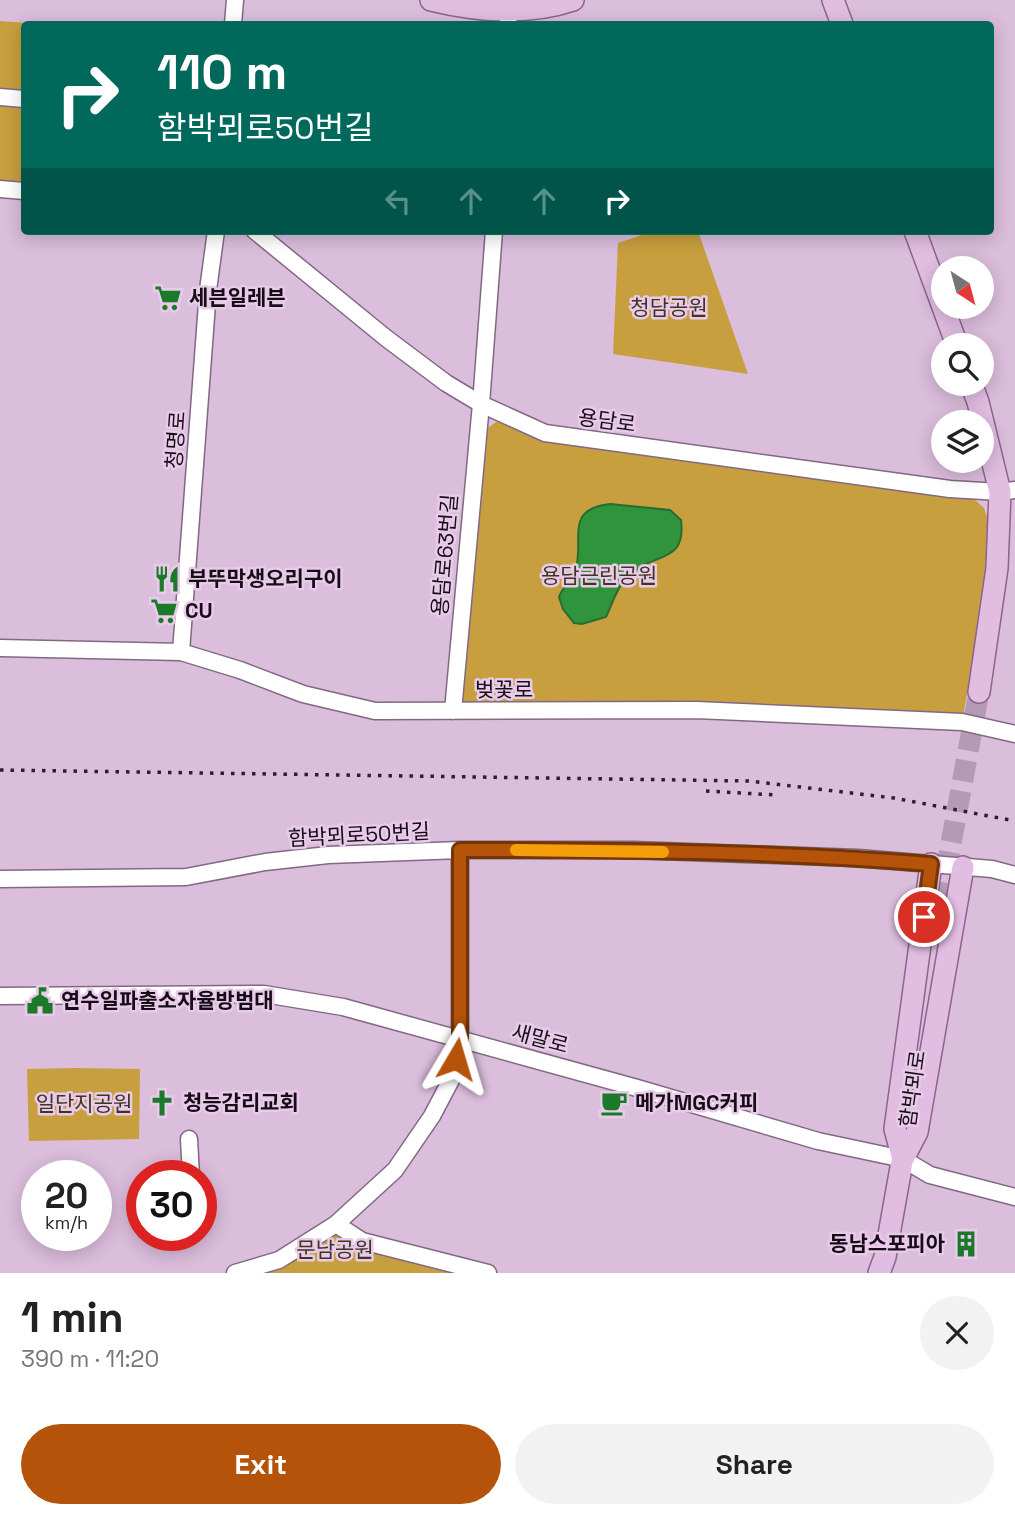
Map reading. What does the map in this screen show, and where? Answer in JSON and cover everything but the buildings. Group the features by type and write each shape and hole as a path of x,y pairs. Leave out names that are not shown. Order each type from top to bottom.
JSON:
{"main road":[{"path":"430,0 508,18 573,0"},
{"path":"834,0 841,21"},
{"path":"916,235 953,333"},
{"path":"976,396 1008,491 979,692"},
{"path":"903,1159 895,1129 931,864"},
{"path":"903,1159 917,1132 963,867"},
{"name":"함박뫼로","path":"879,1273 885,1257 903,1159 940,903"}],"street":[{"path":"233,21 235,0"},
{"path":"0,97 21,99"},
{"path":"0,189 21,191"},
{"name":"청명로","path":"181,652 208,290 215,235"},
{"name":"용담로","path":"261,235 386,338 446,383 481,404 545,433 950,489 1008,491"},
{"name":"용담로63번길","path":"453,711 494,235"},
{"name":"벚꽃로","path":"0,648 181,652 240,670 303,694 375,711 736,711 962,722 1015,734"},
{"path":"234,1273 279,1260 336,1224 395,1170 432,1116 452,1079 460,1039 460,850"},
{"name":"함박뫼로50번길","path":"0,878 186,877 265,862 328,855 460,850 634,850 858,858 992,869 1015,875"},
{"name":"새말로","path":"0,996 264,994 343,1007 818,1141 903,1159 930,1175 1015,1197"},
{"path":"189,1139 190,1160"},
{"path":"336,1224 362,1241 488,1273"}],"green space":[{"path":"0,21 21,22 21,189 0,188"},
{"name":"청담공원","path":"642,235 699,235 748,374 613,354 618,243"},
{"name":"용담근린공원","path":"506,415 540,431 950,489 974,499 984,508 991,529 989,569 962,722 453,711 478,435"},
{"name":"일단지공원","path":"27,1069 140,1069 139,1139 29,1141"},
{"name":"문남공원","path":"336,1224 362,1241 488,1273 235,1273"}],"shaded area":[{"path":"610,504 670,510 681,520 678,545 673,551 646,564 626,578 606,617 582,624 574,623 563,609 559,597 576,568 581,519 586,512"}],"tunnel":[{"path":"940,903 979,692"}],"railway":[{"path":"0,770 749,781 894,798 1015,821"},
{"path":"706,791 776,795"}],"slow traffic":[{"path":"516,850 663,852"}],"place":[{"name":"세븐일레븐","path":"168,298"},
{"name":"부뚜막생오리구이","path":"167,579"},
{"name":"CU","path":"164,611"},
{"name":"연수일파출소자율방범대","path":"40,1001"},
{"name":"청능감리교회","path":"162,1103"},
{"name":"메가MGC커피","path":"614,1103"},
{"name":"동남스포피아","path":"966,1244"}],"route":[{"path":"456,1059 460,1039 460,850 634,850 858,858 931,864 924,917"}]}
